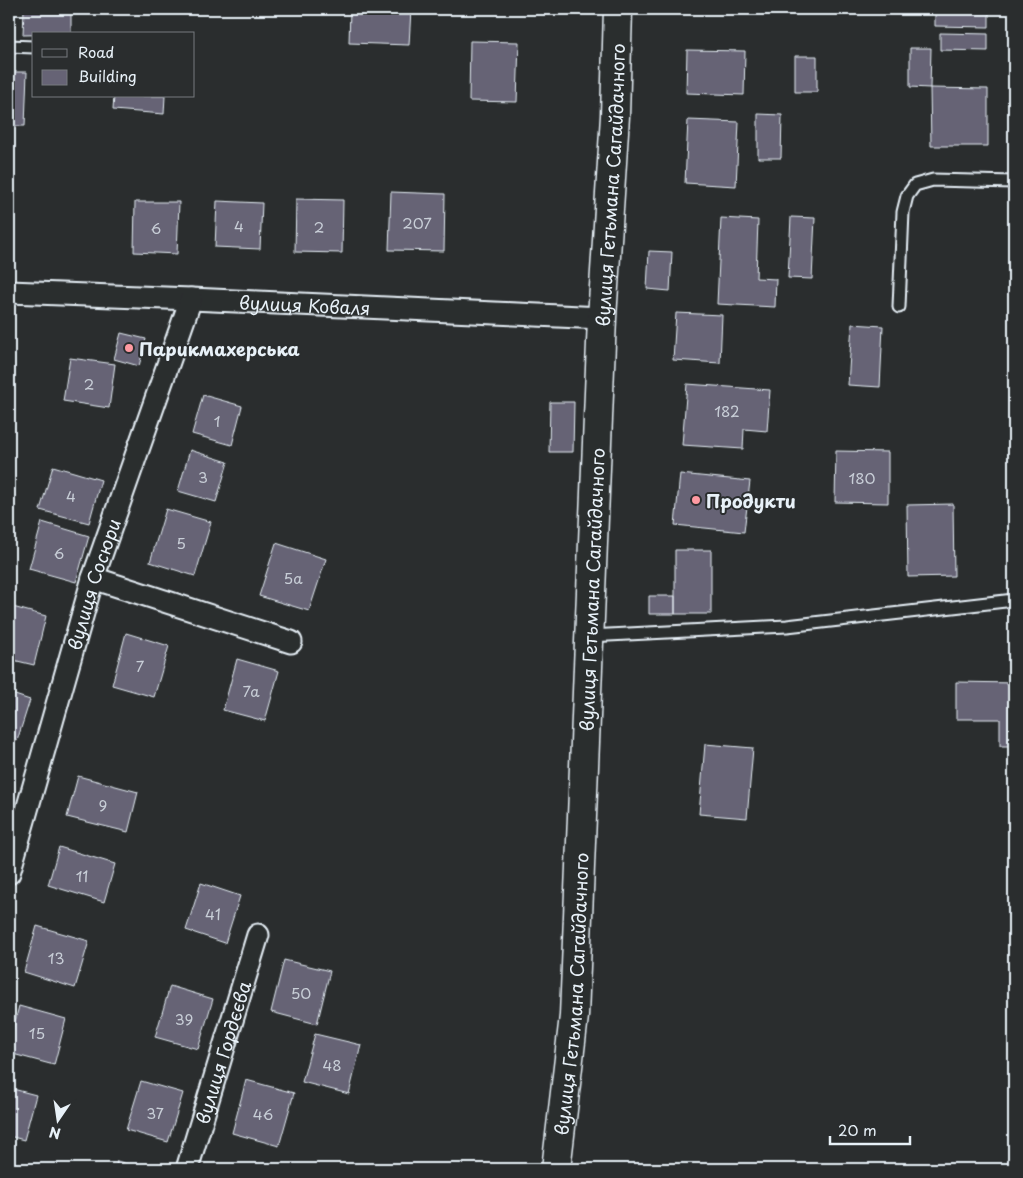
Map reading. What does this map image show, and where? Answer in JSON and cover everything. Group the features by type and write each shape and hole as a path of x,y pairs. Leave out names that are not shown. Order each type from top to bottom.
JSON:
{"main road":[{"name":"вулиця Гетьмана Сагайдачного","path":"556,1169 574,1016 602,318 615,116 618,9"}],"street":[{"name":"вулиця Коваля","path":"9,292 602,318"},
{"name":"вулиця Сосюри","path":"9,874 93,578 191,299"},
{"path":"93,578 291,642"},
{"name":"вулиця Гордєєва","path":"187,1169 258,935"}],"lane":[{"path":"9,46 32,46"},
{"path":"899,307 903,212 906,196 915,185 933,180 1014,182"},
{"path":"589,636 787,626 1014,600"}],"building":[{"path":"24,9 71,9 71,32 32,32 32,35 23,35"},
{"path":"350,9 411,9 409,45 349,43"},
{"path":"935,9 989,9 989,27 935,26"},
{"path":"940,33 988,34 988,51 940,50"},
{"path":"470,41 519,42 517,102 469,101"},
{"path":"910,48 931,48 930,88 910,87"},
{"path":"687,50 745,51 744,95 686,93"},
{"path":"795,56 817,56 817,92 795,92"},
{"path":"9,72 27,72 25,126 9,126"},
{"path":"930,88 988,89 988,146 931,146"},
{"path":"114,98 165,98 164,114 113,110"},
{"path":"758,114 782,115 781,158 758,158"},
{"path":"688,120 739,122 736,186 685,183"},
{"path":"9,188 11,245 9,245"},
{"path":"391,192 445,194 444,251 389,250"},
{"path":"296,199 343,200 342,253 295,252"},
{"path":"217,201 262,203 260,249 215,247"},
{"path":"135,202 179,202 177,254 134,252"},
{"path":"791,217 815,218 812,279 788,278"},
{"path":"721,218 758,220 756,278 776,279 775,307 717,304"},
{"path":"649,251 672,252 670,291 647,289"},
{"path":"676,313 722,315 720,363 673,360"},
{"path":"852,324 883,326 880,387 848,385"},
{"path":"121,333 146,339 139,366 114,359"},
{"path":"70,358 115,364 109,408 63,401"},
{"path":"687,384 770,390 767,431 744,429 743,449 682,445"},
{"path":"203,395 242,406 232,445 192,434"},
{"path":"550,402 574,402 573,452 549,452"},
{"path":"190,450 228,462 216,502 178,491"},
{"path":"836,451 888,452 888,503 835,502"},
{"path":"53,466 101,480 89,523 40,510"},
{"path":"680,474 750,481 744,532 675,525"},
{"path":"953,504 954,576 908,577 907,505"},
{"path":"166,509 211,522 195,576 150,562"},
{"path":"42,522 89,536 76,582 29,569"},
{"path":"276,543 326,559 309,611 259,596"},
{"path":"675,550 711,550 711,614 675,614"},
{"path":"649,596 675,596 675,614 649,614"},
{"path":"9,606 46,616 34,665 9,659"},
{"path":"126,633 169,646 154,697 112,685"},
{"path":"237,659 279,671 265,721 223,710"},
{"path":"956,682 1014,683 1014,746 1000,746 1000,719 956,719"},
{"path":"9,693 30,700 17,741 9,738"},
{"path":"705,744 753,748 747,818 699,814"},
{"path":"9,762 15,764 9,784"},
{"path":"78,776 138,792 128,832 67,817"},
{"path":"59,847 115,864 104,902 48,885"},
{"path":"201,883 240,896 225,943 186,930"},
{"path":"37,926 89,941 75,988 24,972"},
{"path":"284,960 330,971 317,1024 271,1012"},
{"path":"170,986 213,999 198,1049 155,1037"},
{"path":"19,1006 66,1019 54,1065 9,1053 9,1045"},
{"path":"315,1034 361,1045 349,1094 302,1082"},
{"path":"246,1080 294,1093 279,1146 232,1133"},
{"path":"141,1081 183,1093 168,1142 126,1130"},
{"path":"9,1088 36,1095 24,1140 9,1136"},
{"path":"117,1161 144,1169 115,1169"}],"place":[{"name":"Парикмахерська","path":"129,348"},
{"name":"Продукти","path":"696,500"}]}
